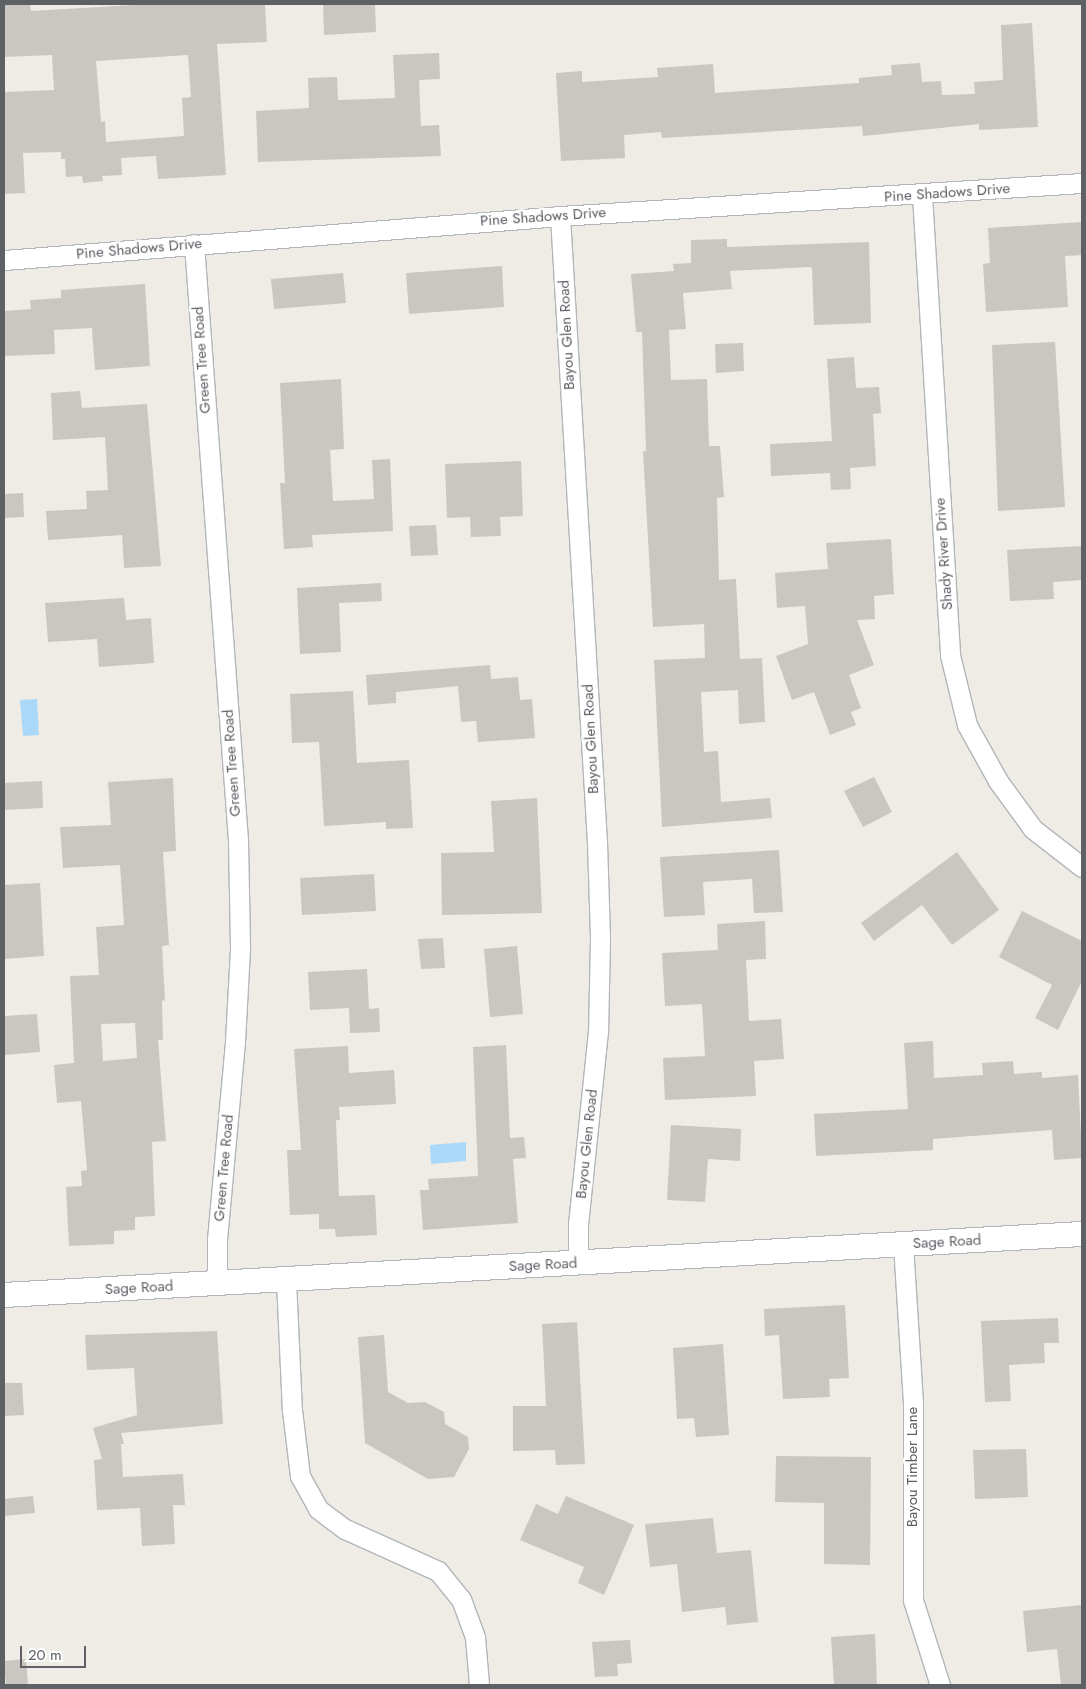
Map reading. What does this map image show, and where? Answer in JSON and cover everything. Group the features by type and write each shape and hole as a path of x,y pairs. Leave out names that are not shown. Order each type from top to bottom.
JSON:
{"street":[{"name":"Pine Shadows Drive","path":"4,260 560,216 1082,184"},
{"name":"Shady River Drive","path":"922,195 950,655 967,725 998,781 1033,829 1082,867"},
{"name":"Bayou Glen Road","path":"560,216 598,842 600,938 598,1031 578,1223 578,1263"},
{"name":"Green Tree Road","path":"194,244 238,841 240,949 236,1033 217,1239 217,1284"},
{"name":"Sage Road","path":"4,1296 1082,1234"},
{"name":"Bayou Timber Lane","path":"903,1244 913,1404 913,1600 940,1685"},
{"path":"286,1280 292,1410 300,1476 318,1509 345,1529 438,1571 461,1599 474,1637 479,1685"}],"water":[{"path":"37,699 39,735 23,736 20,700"},
{"path":"466,1142 466,1161 431,1164 430,1145"}],"building":[{"path":"4,4 30,4 31,11 152,4 265,4 267,42 217,44 226,175 158,179 156,156 121,158 122,175 102,176 103,181 83,183 82,176 66,177 65,159 61,159 61,152 23,153 25,193 4,194 4,92 54,90 52,55 4,57","holes":["188,55 191,97 182,98 184,136 106,142 105,121 101,122 96,61"]},
{"path":"323,4 375,4 376,32 324,35"},
{"path":"1032,23 1038,127 979,130 979,124 863,136 862,126 662,138 661,132 624,135 625,158 561,161 556,73 582,71 582,82 658,77 657,68 713,64 715,93 859,83 859,78 892,75 891,65 920,63 922,82 941,81 942,95 975,94 974,82 1003,80 1001,25"},
{"path":"439,53 440,79 419,80 421,126 439,125 441,156 258,162 256,111 309,108 308,78 337,77 338,100 395,98 393,55"},
{"path":"1082,222 1082,255 1065,256 1068,307 986,312 983,264 990,263 988,228"},
{"path":"727,239 727,247 869,242 871,323 814,325 812,268 809,267 730,271 732,289 683,293 686,329 669,330 671,380 707,379 709,446 720,446 724,497 717,498 719,580 736,579 740,659 762,658 765,722 739,724 738,690 701,692 704,752 718,751 721,802 770,798 772,818 662,827 654,660 705,658 704,624 653,627 643,451 646,451 642,332 636,332 631,274 674,271 673,264 691,263 691,240"},
{"path":"502,266 504,307 409,314 406,273"},
{"path":"343,273 346,303 274,309 271,279"},
{"path":"145,284 150,366 95,370 92,328 54,330 55,354 4,356 4,311 31,309 30,300 61,298 61,290"},
{"path":"1055,342 1065,507 998,511 992,345"},
{"path":"743,343 744,371 716,373 715,344"},
{"path":"854,357 856,388 879,387 881,413 873,414 876,466 850,468 851,489 831,490 830,473 771,476 770,444 832,441 827,359"},
{"path":"341,379 344,449 330,450 333,501 374,499 372,460 390,459 393,531 312,535 313,547 284,549 280,483 285,483 280,383"},
{"path":"80,391 82,408 147,404 161,566 124,568 122,535 48,540 46,511 87,509 86,491 108,490 105,437 53,440 51,393"},
{"path":"521,461 523,516 500,517 501,536 471,537 470,517 447,518 445,464"},
{"path":"23,493 24,517 4,518 4,494"},
{"path":"436,525 438,555 411,556 409,526"},
{"path":"891,539 894,594 874,596 875,619 857,620 874,665 849,675 861,708 851,712 856,725 830,735 814,692 792,700 776,656 808,644 805,606 777,608 775,573 828,569 826,543"},
{"path":"1082,546 1082,580 1053,582 1054,599 1010,601 1007,550"},
{"path":"381,583 382,601 339,603 341,652 300,654 297,588"},
{"path":"124,598 126,620 151,618 154,663 99,667 97,639 48,642 45,603"},
{"path":"490,665 491,679 518,677 520,700 532,699 535,738 478,742 476,721 461,722 458,686 396,692 396,703 368,705 366,675"},
{"path":"353,691 357,763 409,760 413,828 386,829 386,822 324,826 319,742 292,743 290,694"},
{"path":"874,777 892,812 863,827 844,791"},
{"path":"173,778 176,851 163,852 169,945 162,946 165,1000 162,1001 163,1040 158,1040 166,1141 152,1142 155,1216 135,1217 135,1230 114,1231 114,1244 69,1246 66,1187 82,1186 81,1171 87,1170 81,1101 57,1103 54,1065 74,1063 70,976 99,975 96,927 124,925 120,865 63,868 60,827 111,825 108,782","holes":["135,1023 137,1058 103,1061 101,1024"]},
{"path":"42,781 43,808 4,810 4,783"},
{"path":"537,798 542,913 442,915 441,853 494,852 491,801"},
{"path":"779,850 783,912 754,913 752,879 703,882 705,915 664,917 660,857"},
{"path":"957,852 999,910 952,945 922,905 874,941 861,923"},
{"path":"374,874 376,911 302,915 300,878"},
{"path":"40,883 44,956 4,959 4,885"},
{"path":"1022,911 1082,941 1082,981 1058,1030 1035,1018 1052,985 999,957"},
{"path":"765,921 766,959 746,960 749,1021 781,1019 784,1059 754,1061 756,1096 665,1100 663,1058 705,1056 702,1004 665,1006 662,953 718,950 717,924"},
{"path":"443,938 445,968 421,969 418,939"},
{"path":"517,946 523,1014 490,1017 484,949"},
{"path":"367,969 369,1009 379,1008 380,1032 350,1033 349,1008 310,1010 308,972"},
{"path":"37,1014 40,1052 4,1055 4,1016"},
{"path":"933,1041 934,1078 983,1075 982,1063 1013,1061 1014,1074 1042,1072 1042,1078 1078,1075 1082,1158 1054,1160 1052,1130 933,1139 933,1150 816,1156 814,1114 908,1109 904,1043"},
{"path":"506,1045 510,1138 524,1137 526,1158 513,1159 518,1223 423,1230 420,1190 429,1190 428,1179 478,1176 473,1047"},
{"path":"348,1046 349,1073 394,1070 396,1104 339,1107 340,1120 336,1120 339,1196 375,1195 377,1235 336,1237 335,1229 319,1229 319,1214 290,1215 287,1150 301,1150 294,1049"},
{"path":"671,1125 741,1129 740,1161 708,1159 705,1202 667,1200"},
{"path":"845,1305 849,1378 829,1379 830,1397 783,1399 779,1335 765,1336 764,1309"},
{"path":"1058,1318 1059,1343 1044,1343 1045,1363 1009,1365 1011,1401 985,1402 981,1321"},
{"path":"577,1322 585,1464 556,1465 555,1450 513,1451 513,1406 546,1406 542,1324"},
{"path":"217,1331 223,1424 121,1433 124,1444 121,1444 123,1477 183,1474 185,1505 173,1505 175,1544 142,1546 140,1508 97,1510 94,1460 102,1459 93,1428 137,1415 134,1368 87,1370 85,1335"},
{"path":"384,1335 388,1392 408,1403 425,1402 444,1412 445,1424 468,1437 469,1449 454,1477 428,1479 365,1443 358,1337"},
{"path":"723,1344 729,1435 696,1437 694,1418 677,1419 673,1348"},
{"path":"4,1383 22,1383 24,1415 4,1416"},
{"path":"1026,1449 1028,1497 975,1499 973,1450"},
{"path":"776,1456 871,1457 870,1565 824,1564 824,1503 775,1502"},
{"path":"33,1496 35,1513 4,1516 4,1499"},
{"path":"566,1496 634,1525 604,1595 578,1583 584,1567 520,1540 536,1504 558,1514"},
{"path":"713,1518 717,1553 751,1550 758,1622 727,1625 725,1607 682,1612 677,1564 650,1567 645,1524"},
{"path":"1082,1605 1082,1685 1061,1685 1057,1649 1027,1652 1023,1611"},
{"path":"875,1634 877,1685 834,1685 831,1637"},
{"path":"630,1640 632,1663 617,1664 618,1676 595,1677 592,1642"},
{"path":"26,1659 28,1685 6,1685 4,1661"}]}
